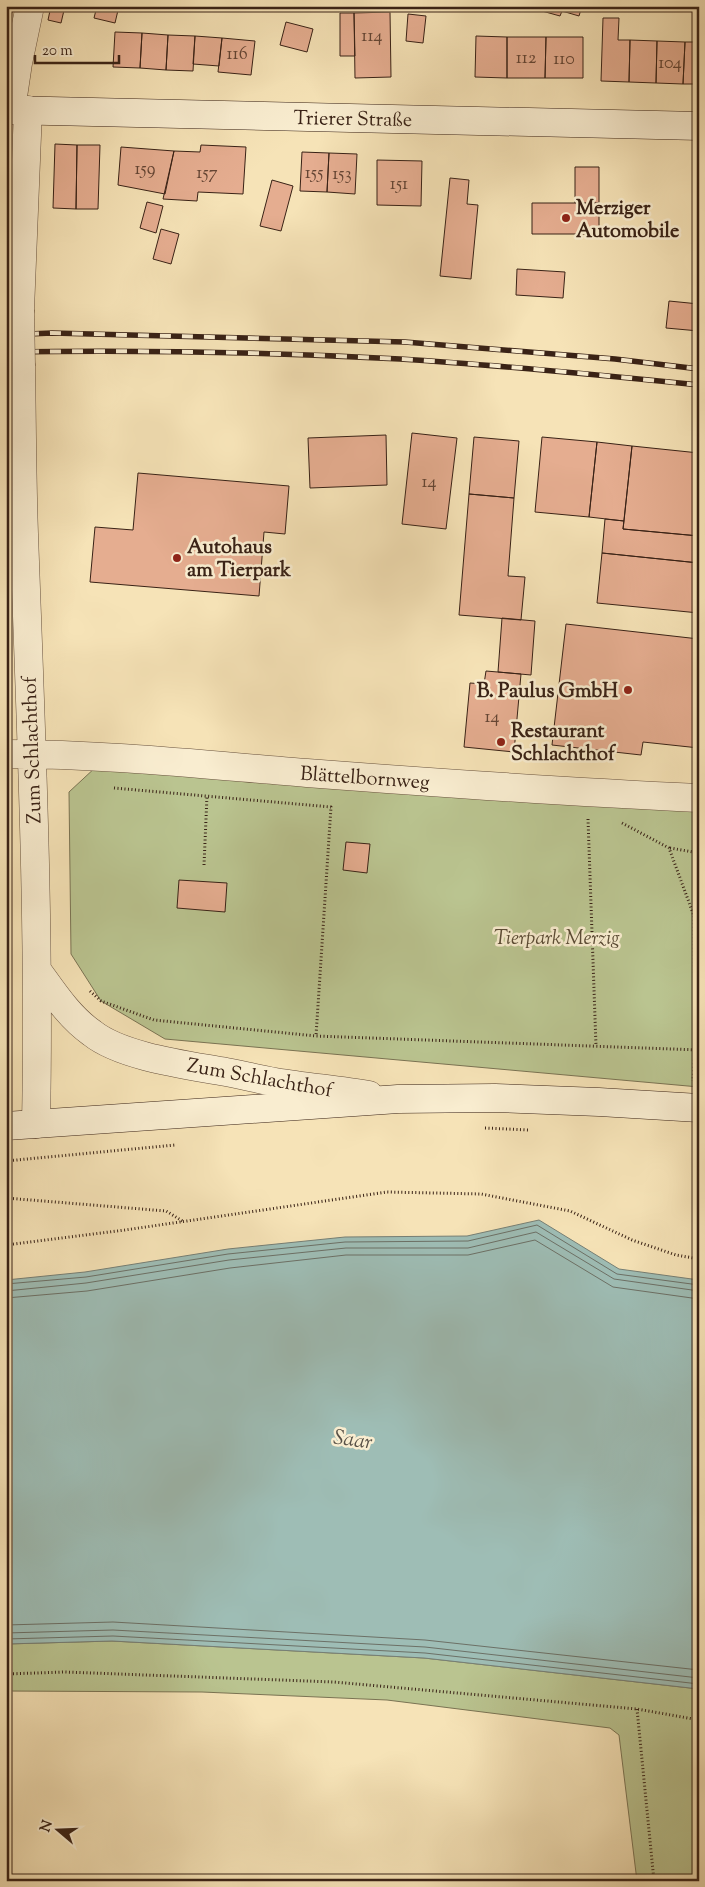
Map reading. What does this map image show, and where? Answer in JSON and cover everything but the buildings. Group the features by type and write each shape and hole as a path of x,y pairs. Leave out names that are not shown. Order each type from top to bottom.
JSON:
{"street":[{"name":"Zum Schlachthof","path":"30,6 18,63 15,110 20,366 14,420 24,531 19,754 37,970 36,1124"},
{"name":"Trierer Straße","path":"15,110 699,126"},
{"name":"Blättelbornweg","path":"19,754 110,756 331,775 587,793 699,798"},
{"name":"Zum Schlachthof","path":"37,970 61,1003 92,1034 109,1044 138,1054 184,1065 276,1082 398,1098"},
{"path":"6,1126 398,1098 495,1098 695,1107"}],"path":[{"path":"110,756 110,788 331,807 316,1036"},
{"path":"587,793 596,1046"},
{"path":"204,865 207,796"},
{"path":"618,821 669,848 699,853"},
{"path":"669,848 694,916 697,1050 695,1107"},
{"path":"87,988 101,1001 154,1020 316,1036 697,1050"},
{"path":"475,1128 535,1130"},
{"path":"6,1161 180,1144"},
{"path":"6,1245 184,1222 386,1192 481,1194 570,1211 632,1240 676,1255 699,1259"},
{"path":"6,1198 166,1211 184,1222"},
{"path":"6,1674 65,1672 334,1682 637,1709 699,1720"},
{"path":"637,1709 654,1881"}],"green space":[{"name":"Tierpark Merzig","path":"97,766 699,811 699,1087 165,1039 101,1001 71,954 69,792"},
{"path":"112,1641 424,1658 699,1689 699,1881 637,1881 619,1735 610,1728 387,1700 202,1692 6,1691 6,1644"}],"water":[{"name":"Saar","path":"539,1220 619,1269 699,1280 699,1689 424,1658 112,1641 6,1644 6,1280 85,1272 228,1249 345,1237 467,1236"}],"railway":[{"path":"6,335 52,333 405,342 615,359 699,369"},
{"path":"6,352 203,352 437,361 699,385"}],"place":[{"name":"Merziger Automobile","path":"566,218"},
{"name":"Autohaus am Tierpark","path":"177,558"},
{"name":"B. Paulus GmbH","path":"628,690"},
{"name":"Restaurant Schlachthof","path":"501,742"}]}
